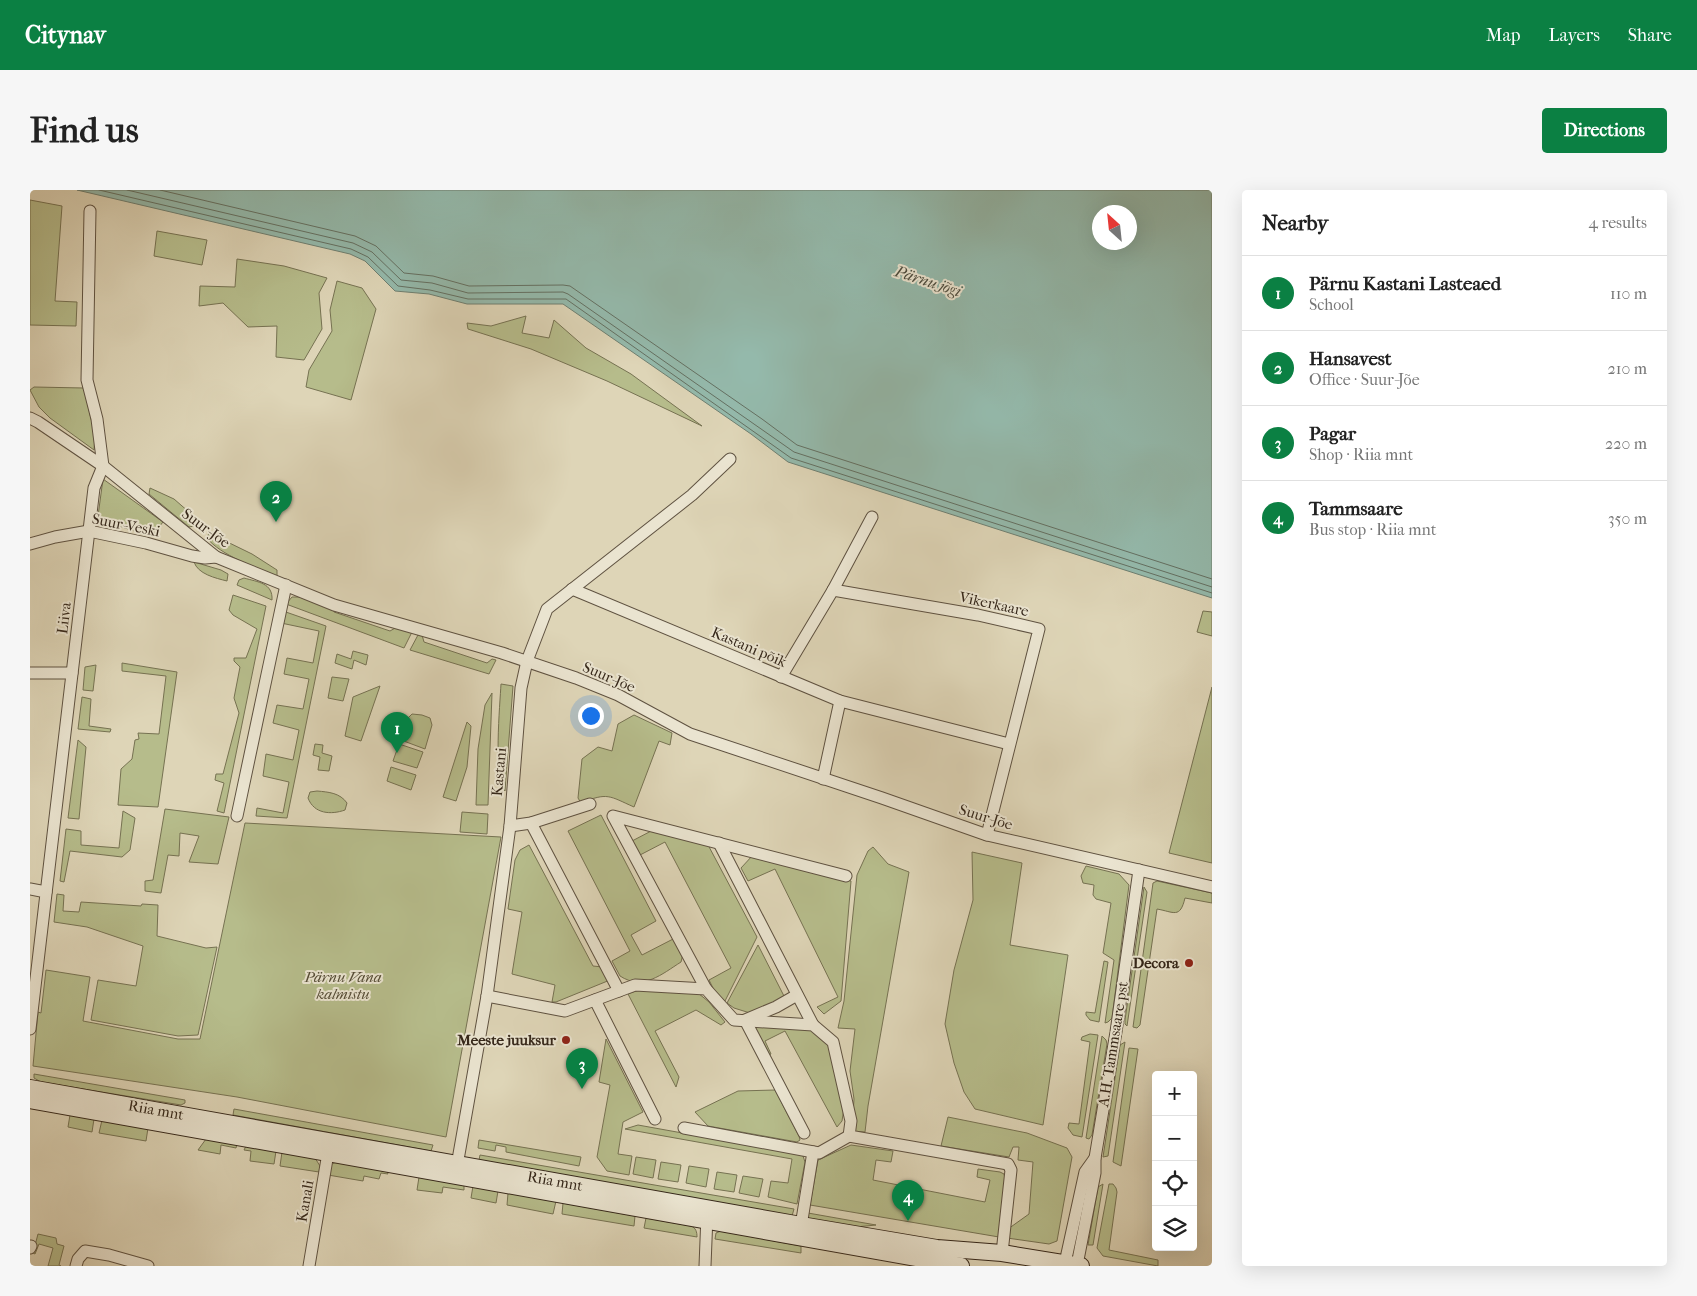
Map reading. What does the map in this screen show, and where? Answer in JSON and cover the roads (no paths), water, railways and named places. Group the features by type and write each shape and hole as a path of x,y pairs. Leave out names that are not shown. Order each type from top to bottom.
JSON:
{"main road":[{"name":"Riia mnt","path":"30,1088 329,1147"},
{"name":"Riia mnt","path":"30,1100 456,1169 800,1231 961,1266"},
{"name":"Riia mnt","path":"800,1231 937,1248 1002,1253 1073,1265"}],"street":[{"name":"Liiva","path":"30,1029 94,488 102,466 96,419 87,380 90,212"},
{"name":"Suur-Jõe","path":"30,418 102,466 216,557 286,585 334,604 527,661 618,695 690,734 986,835 1212,887"},
{"name":"Kastani","path":"456,1169 487,996 510,826 521,688 527,661 547,609 692,495 730,459"},
{"path":"781,677 833,590 872,517"},
{"name":"Suur-Veski","path":"30,544 89,531 146,543 192,556 216,557"},
{"path":"238,816 286,585"},
{"name":"Kastani põik","path":"572,589 840,701 1009,744"},
{"name":"Vikerkaare","path":"833,590 978,615 1039,630 986,835"},
{"path":"30,673 72,674"},
{"path":"823,779 840,701"},
{"path":"510,826 531,823 590,804"},
{"path":"813,1026 734,1020 706,989 613,816 846,876"},
{"path":"531,823 619,991"},
{"path":"719,843 813,1026 833,1042 851,1121 849,1136"},
{"name":"A.H. Tammsaare pst","path":"1073,1265 1085,1172 1095,1158 1116,1032 1139,870"},
{"path":"30,889 46,892"},
{"path":"487,996 565,1011 635,985 706,989"},
{"path":"745,1020 776,1007 797,994"},
{"path":"596,1000 656,1119"},
{"path":"745,1020 804,1133"},
{"path":"684,1128 819,1153 849,1136 1008,1164 1011,1170 1002,1253"},
{"name":"Kanali","path":"309,1266 329,1147"},
{"path":"800,1231 813,1152"},
{"path":"705,1266 707,1214"},
{"path":"76,1266 78,1259 85,1251 108,1255 143,1265"}],"water":[{"name":"Pärnu jõgi","path":"77,190 1212,190 1212,598 788,462 751,434 563,304 467,304 429,294 395,291 365,261 350,254"}],"place":[{"name":"Hansavest","path":"276,522"},
{"name":"Pärnu Kastani Lasteaed","path":"397,753"},
{"name":"Decora","path":"1189,963"},
{"name":"Meeste juuksur","path":"566,1040"},
{"name":"Pagar","path":"582,1089"},
{"name":"Tammsaare","path":"908,1221"}],"park label":[{"name":"Pärnu Vana kalmistu","path":"343,986"}]}
